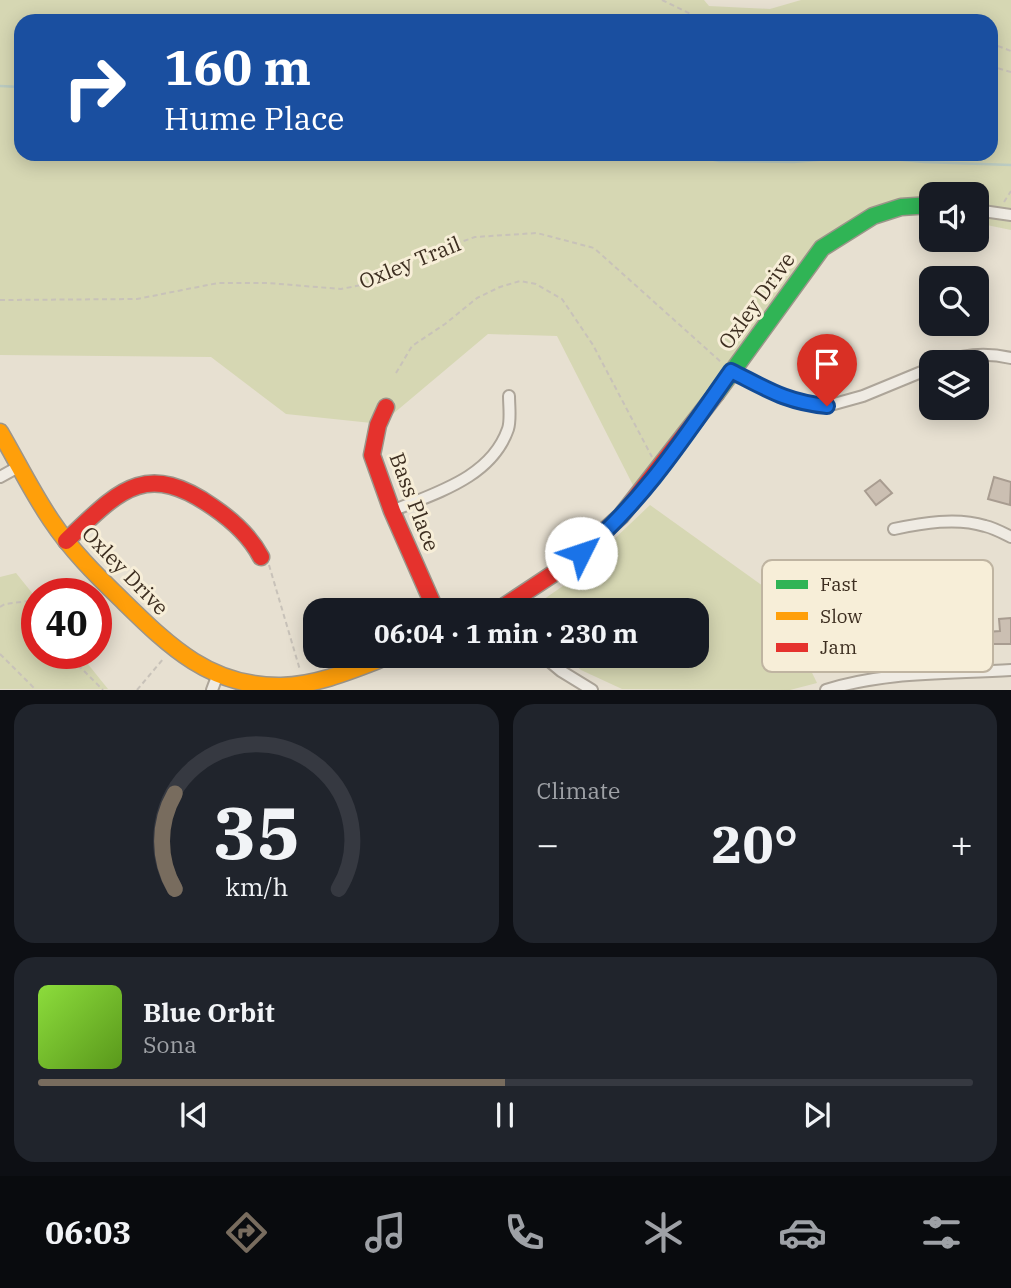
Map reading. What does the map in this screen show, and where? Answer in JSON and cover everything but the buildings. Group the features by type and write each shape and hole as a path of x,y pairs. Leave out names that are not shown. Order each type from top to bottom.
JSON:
{"street":[{"name":"Oxley Drive","path":"518,598 565,566 621,516 659,470 822,248 844,230 878,213 919,204"},
{"path":"989,212 1007,214"},
{"path":"989,354 1011,358"},
{"path":"731,371 783,398 804,404 827,406 863,396 919,373"},
{"path":"392,511 461,483 480,468 509,428 509,396"},
{"name":"Bass Place","path":"386,407 378,425 372,455 392,511 430,598"},
{"name":"Oxley Drive","path":"0,432 42,507 66,541 108,587 172,649 195,664 215,682 266,685 304,683 358,668"},
{"path":"0,477 20,466"},
{"path":"66,541 113,497 138,485 150,483 186,489 208,503 255,543 261,557"},
{"path":"894,529 919,524 962,523 984,525 1011,537"},
{"path":"557,668 592,690"},
{"path":"993,671 1011,670"},
{"path":"826,690 855,681 900,674 956,672"}],"path":[{"path":"662,0 691,14"},
{"path":"1007,214 1004,202 1011,191"},
{"name":"Oxley Trail","path":"0,300 137,299 218,283 268,283 341,289 370,283 398,264 475,237 537,233 594,248 731,371"},
{"path":"396,373 412,346 477,298 520,281 536,284 562,299 593,345 659,470"},
{"path":"261,557 271,568 304,683"},
{"path":"0,607 21,602"},
{"path":"137,690 172,649"},
{"path":"0,654 36,690"},
{"path":"82,669 103,690"}],"green space":[{"path":"0,0 704,0 709,6 770,9 801,0 1011,0 1011,230 989,225 989,182 919,182 919,211 874,218 825,244 638,495 557,336 488,334 381,424 286,414 211,357 0,355"},
{"path":"650,505 762,585 762,672 812,672 817,683 790,690 622,689 579,668 709,668 709,598 546,598 570,581"},
{"path":"16,573 21,579 21,669 92,669 108,689 0,689 0,577"}],"waterway":[{"path":"0,86 14,87"},
{"path":"719,161 805,161"},
{"path":"914,161 1011,165"}],"traffic: fast":[{"path":"716,394 822,248 873,216 901,207 919,206"}],"traffic: slow":[{"path":"0,432 44,509 75,552 157,633 192,661 233,679 281,686 323,679 358,668"}],"traffic: jam":[{"path":"517,598 565,566 621,516 716,394"},
{"path":"386,407 378,425 372,455 392,511 430,598"},
{"path":"66,541 117,496 150,484 168,485 189,493 227,517 246,535 261,557"}],"route":[{"path":"581,553 621,516 643,491 731,371 783,398 804,404 827,406"}]}
